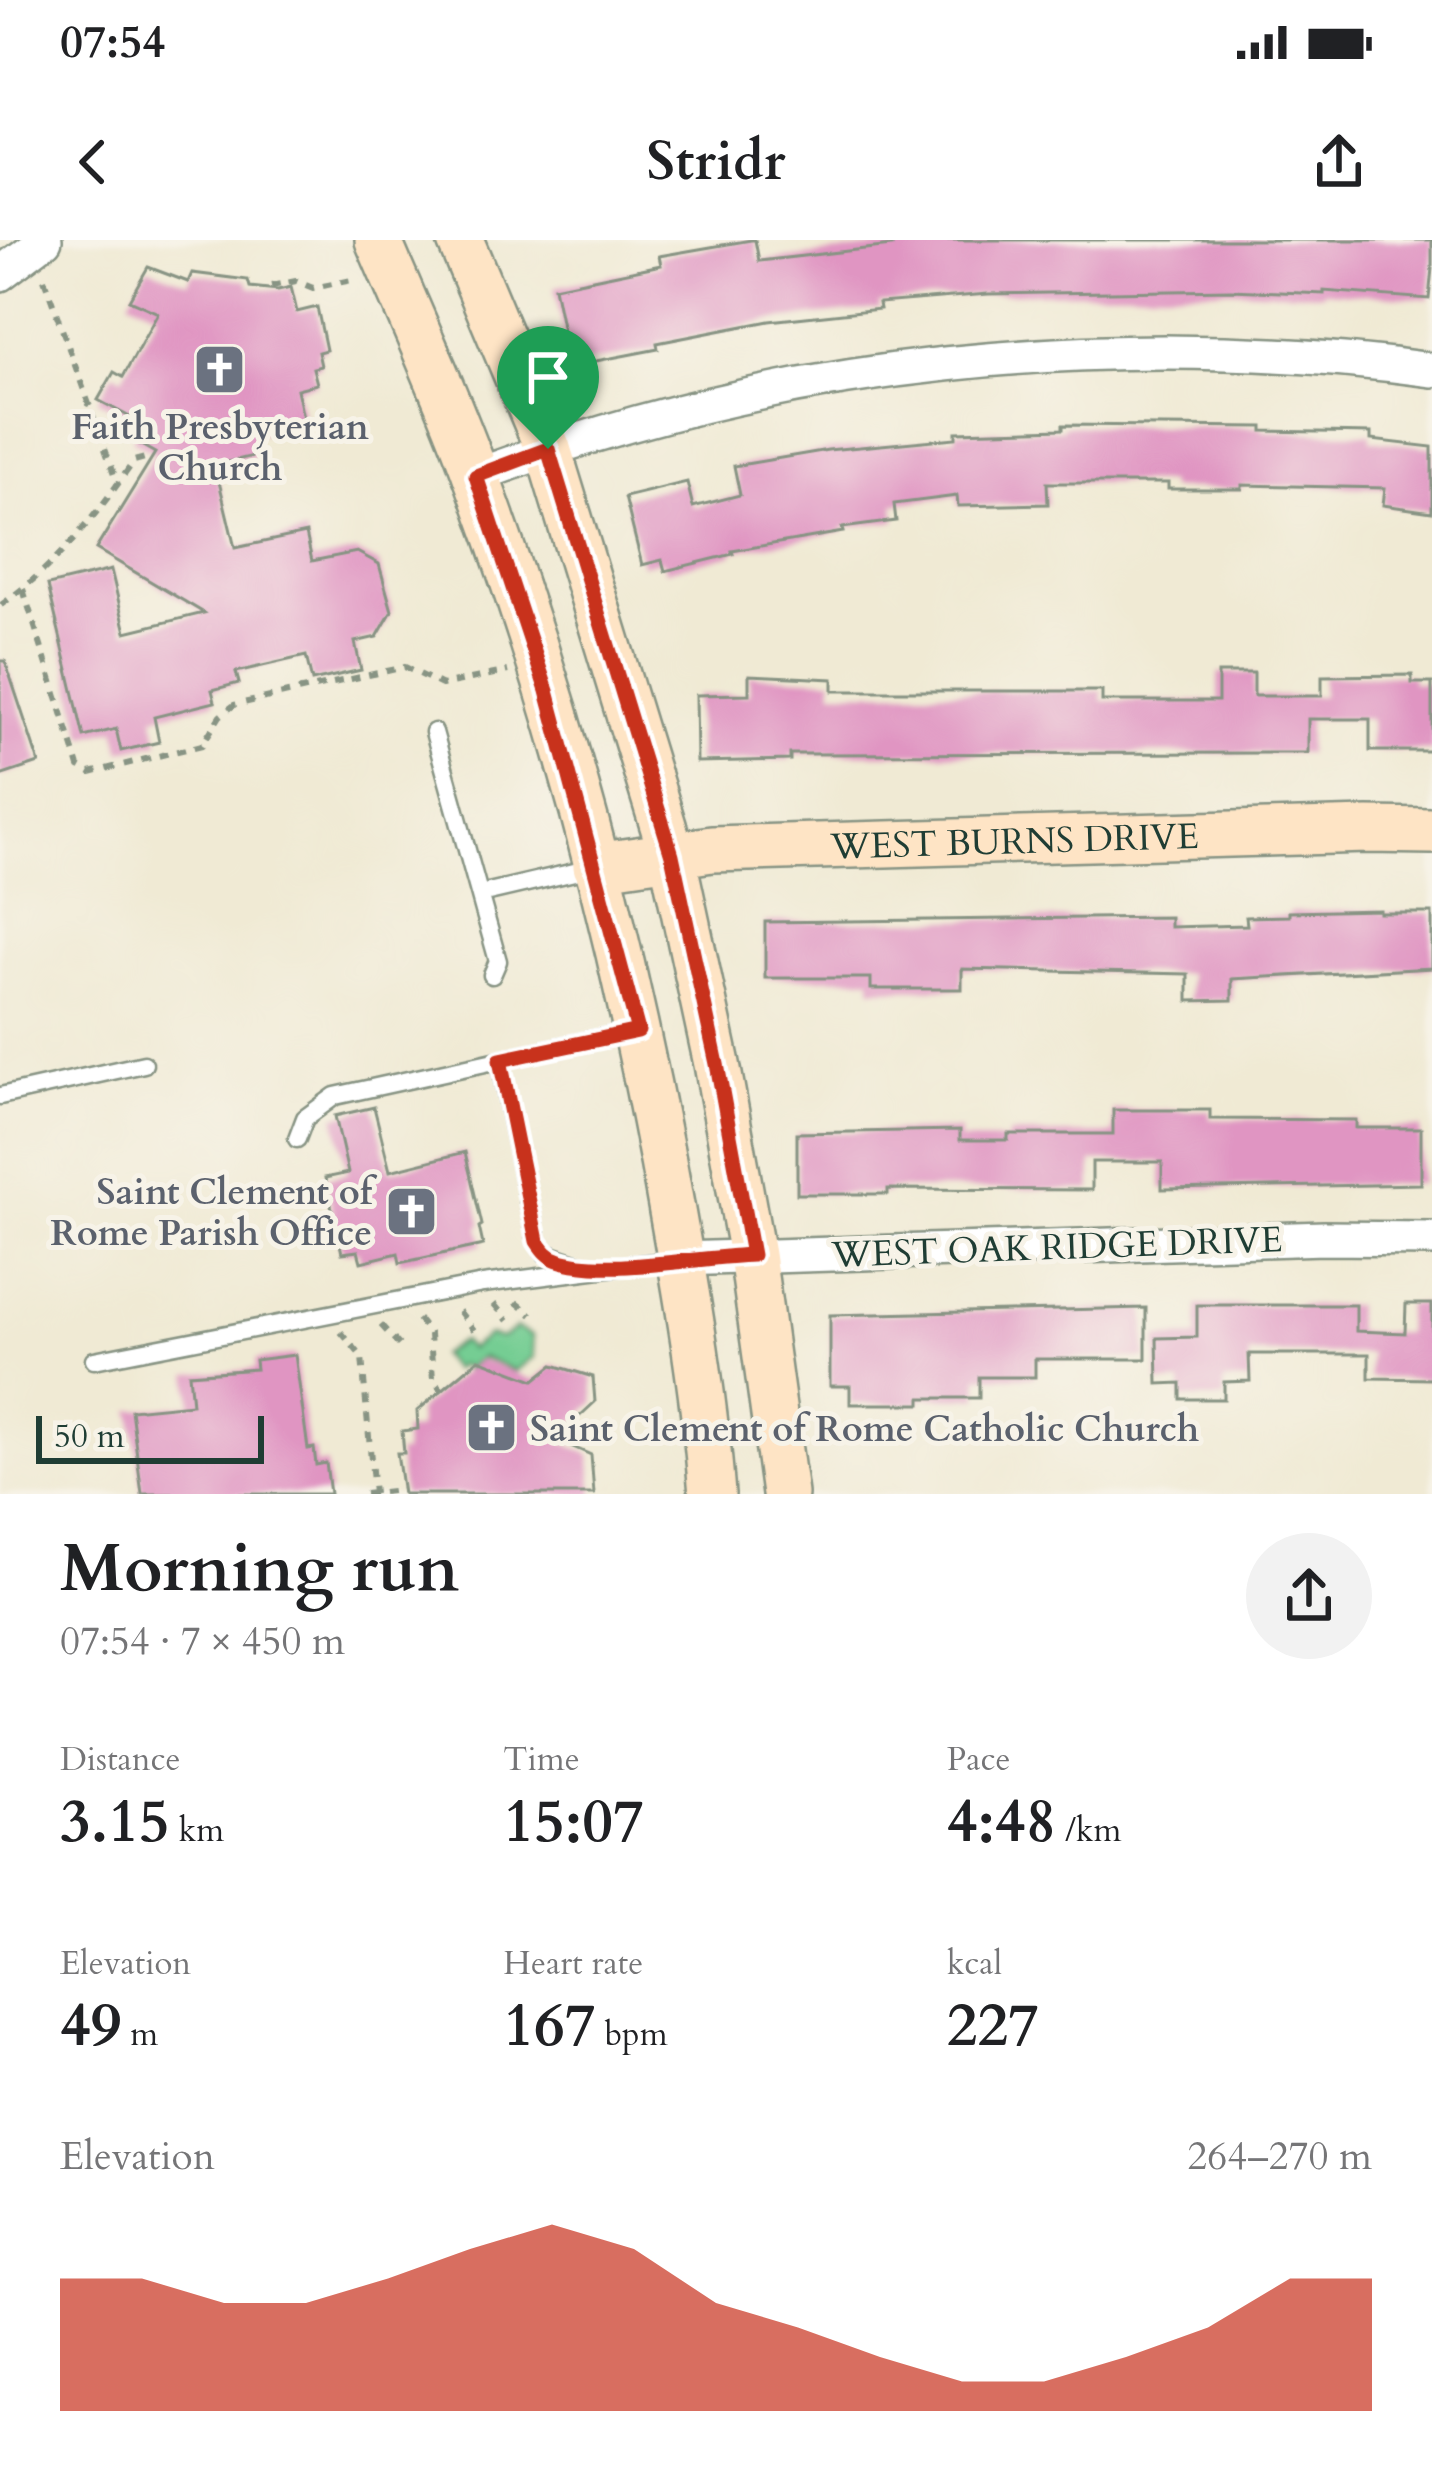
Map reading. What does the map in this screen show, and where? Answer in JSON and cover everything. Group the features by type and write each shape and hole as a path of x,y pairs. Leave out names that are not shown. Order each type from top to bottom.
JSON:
{"street":[{"path":"460,240 548,449 672,855 752,1255 785,1494"},
{"path":"0,274 43,256"},
{"path":"372,259 476,476 547,691 596,866 638,1031 681,1259 712,1494"},
{"path":"476,476 693,406 879,372 1096,353 1256,355 1432,370"},
{"name":"WEST BURNS DRIVE","path":"596,866 712,849 1432,831"},
{"name":"WEST OAK RIDGE DRIVE","path":"681,1259 1324,1238 1432,1239"}],"lane":[{"path":"434,732 498,961 492,975"},
{"path":"480,894 596,866"},
{"path":"297,1139 305,1118 335,1096 638,1031"},
{"path":"500,1060 537,1241 544,1253 558,1260 597,1268"},
{"path":"0,1096 144,1064"},
{"path":"94,1360 482,1284 681,1259"}],"path":[{"path":"43,256 118,485"},
{"path":"271,286 296,281 313,288 372,259"},
{"path":"1,604 85,530 134,461 146,458"},
{"path":"22,590 79,766 91,772 202,745 220,716 253,701 405,667 442,685 511,670"},
{"path":"374,1318 401,1347"},
{"path":"342,1333 362,1357 371,1494 402,1490"},
{"path":"430,1334 433,1381 443,1391"}],"green space":[{"path":"516,1328 532,1336 534,1357 515,1371 482,1357 465,1369 460,1364 453,1370 440,1355 461,1341 469,1349 488,1335 501,1338"}],"building":[{"path":"755,240 759,261 892,246 891,240 1432,240 1432,268 1429,299 1324,291 988,294 879,303 880,309 769,321 570,366 554,287 661,265 659,256"},
{"path":"148,267 188,282 192,273 248,280 250,287 291,287 297,312 317,307 326,350 318,352 321,366 313,368 317,384 297,389 304,423 253,435 258,455 215,465 235,548 306,533 312,561 357,552 379,564 392,611 377,637 355,642 361,670 312,681 306,656 236,672 239,683 212,690 215,702 154,717 159,742 121,751 116,729 84,737 48,585 111,570 126,632 204,613 96,549 155,453 132,440 141,423 98,400 114,372 123,377 158,313 129,300"},
{"path":"1063,425 1371,433 1371,440 1432,447 1432,512 1383,505 1385,488 1242,485 1242,489 1168,489 1168,483 1047,483 1048,504 958,506 957,496 894,504 896,521 732,551 665,571 662,560 642,565 625,497 687,482 693,507 740,495 734,466 828,450 956,438 956,432 1063,429"},
{"path":"0,661 5,661 39,763 0,776"},
{"path":"1218,673 1254,673 1254,696 1322,696 1322,676 1412,675 1412,683 1432,683 1432,751 1370,751 1370,719 1308,719 1308,753 790,754 790,760 697,762 696,695 749,694 749,675 833,679 833,691 1102,691 1102,701 1218,701"},
{"path":"1289,912 1432,913 1432,968 1232,979 1232,1000 1188,1001 1188,974 962,969 962,989 871,989 871,978 765,978 765,922 1170,917 1170,927 1247,925 1246,917 1289,916"},
{"path":"374,1107 390,1171 465,1152 483,1245 400,1263 398,1253 361,1262 358,1251 342,1253 325,1178 348,1173 335,1116"},
{"path":"1113,1110 1210,1110 1210,1119 1356,1120 1356,1128 1421,1128 1421,1184 1162,1189 1162,1162 1092,1162 1092,1190 888,1189 888,1194 797,1194 797,1133 960,1130 960,1140 1008,1140 1008,1134 1113,1134"},
{"path":"1406,1304 1432,1304 1432,1379 1369,1378 1369,1354 1249,1354 1250,1381 1224,1382 1224,1399 1181,1399 1181,1383 1158,1384 1157,1338 1197,1337 1197,1305 1356,1305 1356,1331 1405,1333"},
{"path":"1146,1308 1146,1359 1035,1359 1035,1377 979,1377 979,1398 921,1398 921,1404 850,1404 850,1386 830,1386 830,1315"},
{"path":"295,1355 308,1449 314,1448 316,1465 326,1463 330,1494 142,1494 131,1410 192,1404 189,1374 256,1369 255,1360"},
{"name":"Saint Clement of Rome Catholic Church","path":"479,1359 534,1380 553,1365 593,1377 595,1402 555,1439 591,1455 594,1494 403,1494 397,1453 404,1453 402,1431 418,1429 417,1411"}],"place":[{"name":"Faith Presbyterian Church","path":"220,370"},
{"name":"Saint Clement of Rome Parish Office","path":"411,1212"},
{"name":"Saint Clement of Rome Catholic Church","path":"491,1428"}],"route":[{"path":"548,449 672,855 752,1255 597,1268 558,1260 544,1253 537,1241 500,1060 638,1031 547,691 476,476 548,449"}]}
